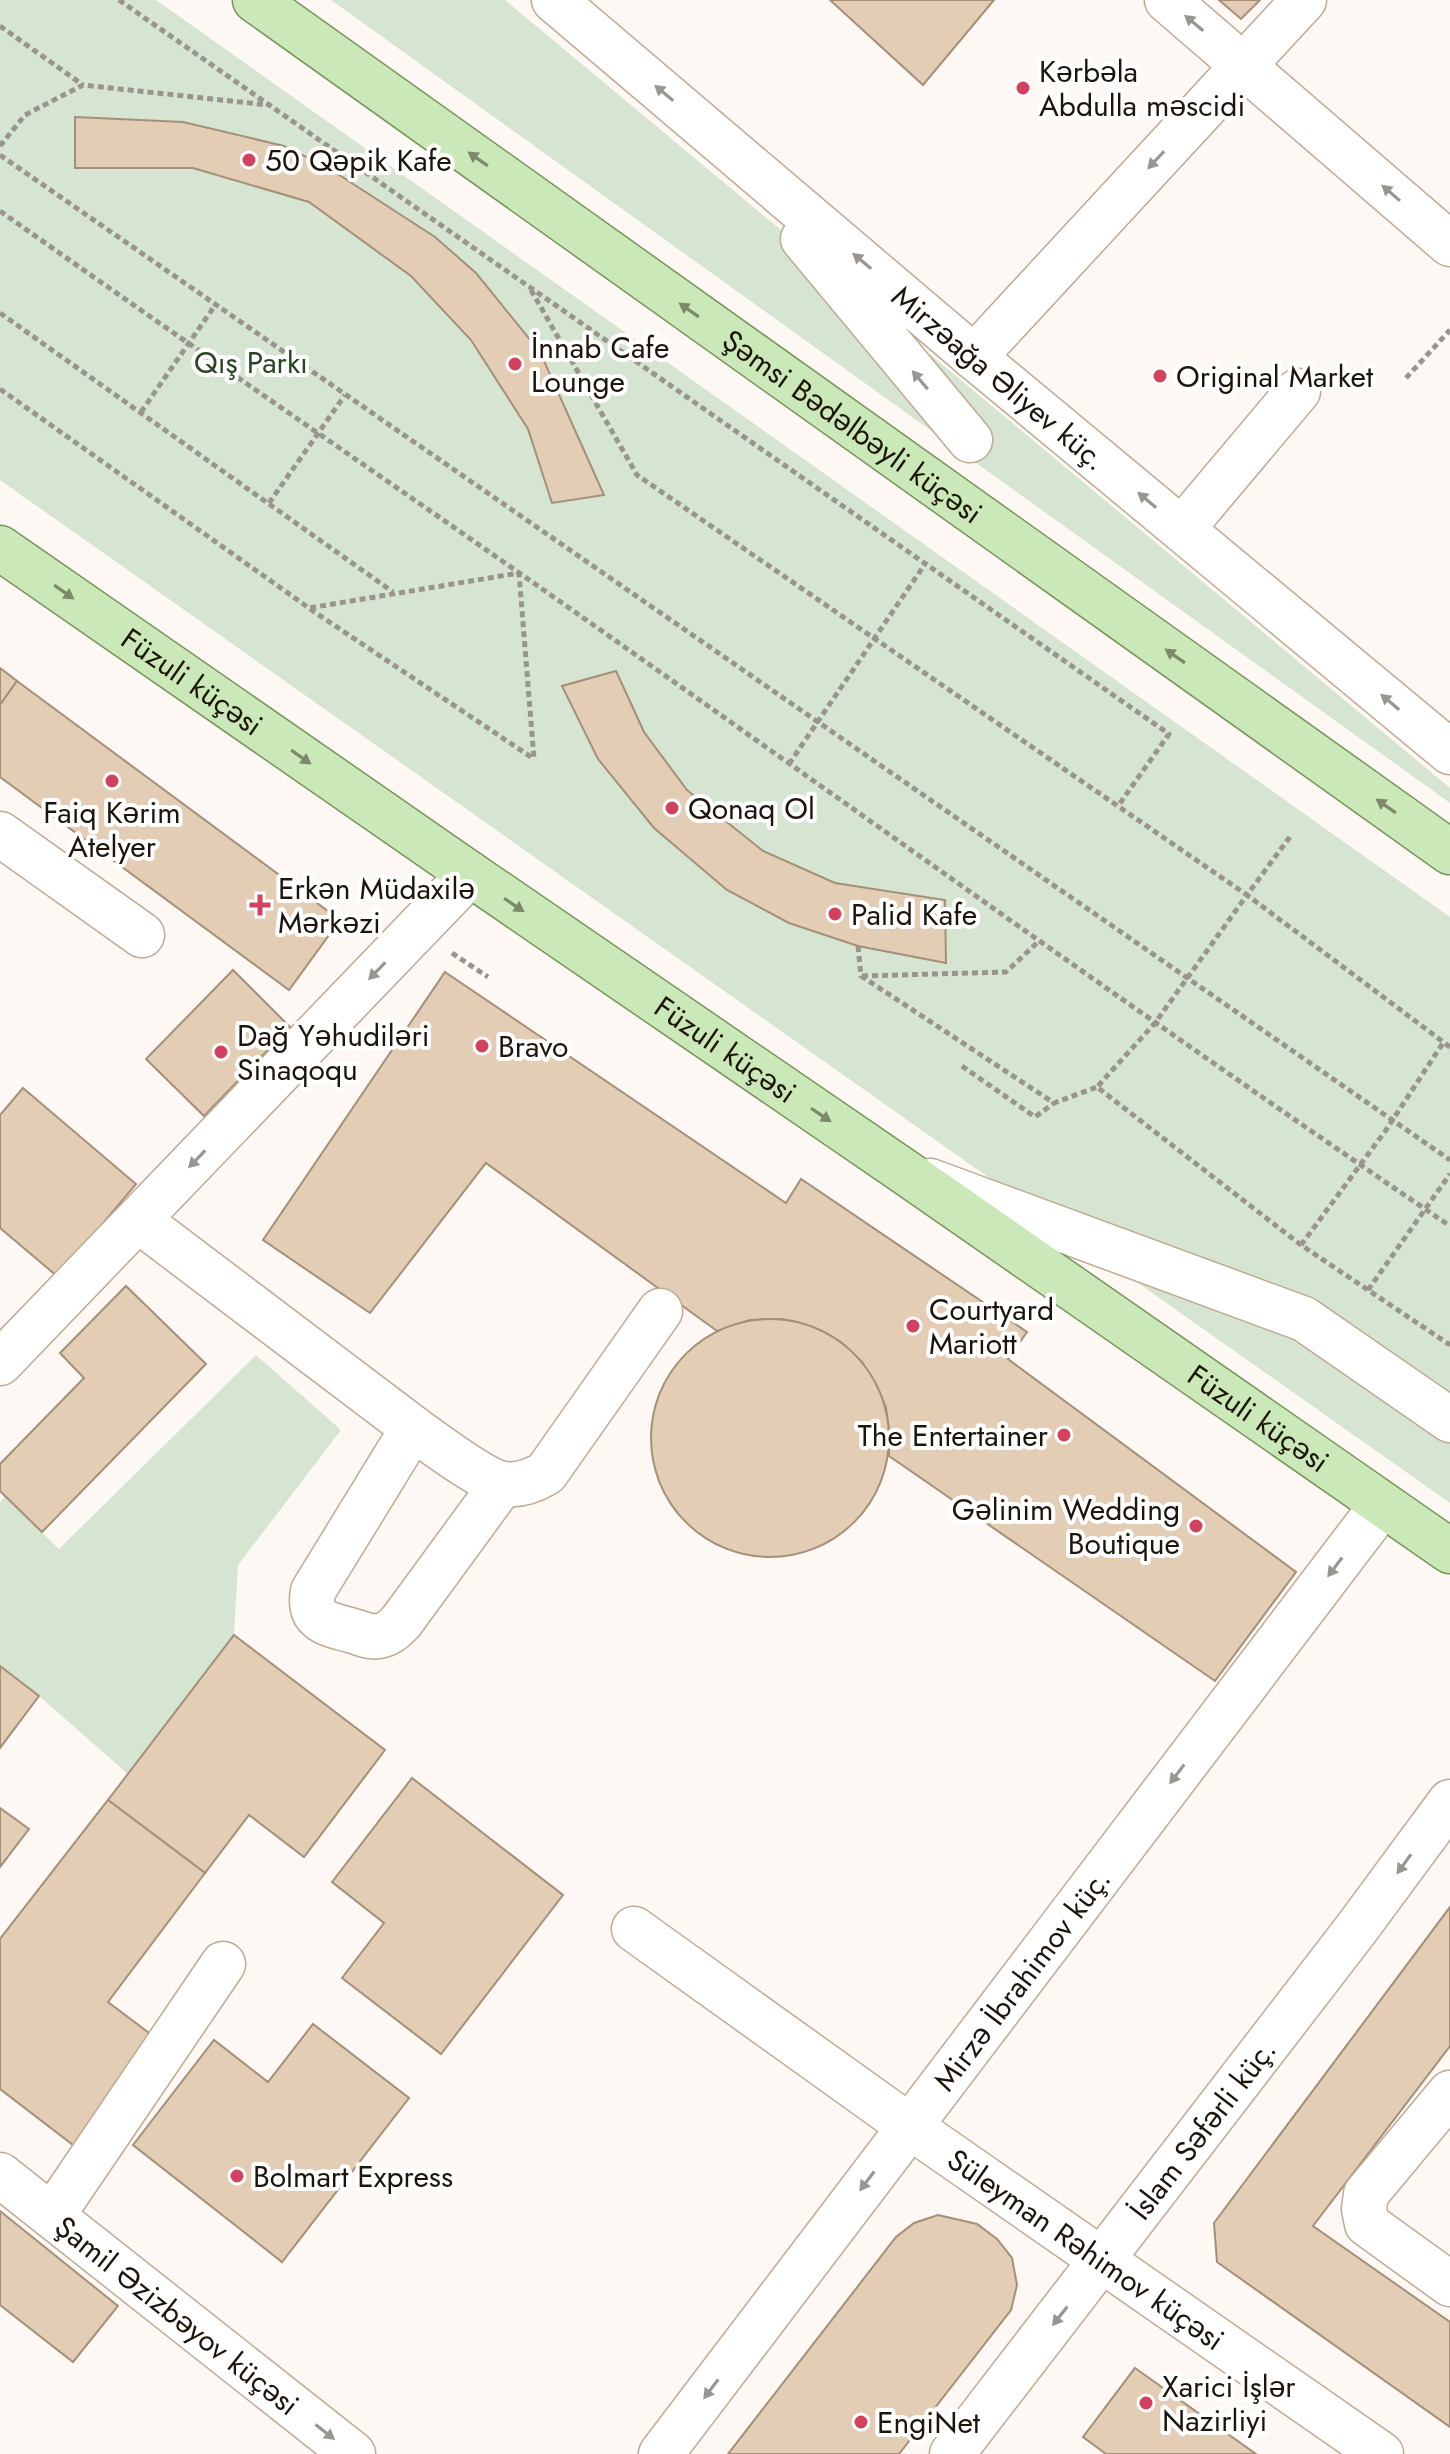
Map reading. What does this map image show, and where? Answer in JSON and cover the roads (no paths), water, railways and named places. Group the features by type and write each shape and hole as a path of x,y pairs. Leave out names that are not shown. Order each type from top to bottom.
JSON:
{"main road":[{"name":"Şəmsi Bədəlbəyli küçəsi","path":"255,0 1450,852"},
{"name":"Füzuli küçəsi","path":"0,548 1450,1551"}],"street":[{"name":"Mirzəağa Əliyev küç.","path":"554,0 974,357 1450,752"},
{"path":"1167,0 1450,244"},
{"path":"974,357 1304,0"},
{"path":"729,149 970,440"},
{"path":"1182,529 1298,391"},
{"path":"0,834 142,935"},
{"path":"0,1363 470,874"},
{"path":"905,1172 1304,1319 1450,1420"},
{"path":"138,1220 455,1459 502,1484 531,1482 546,1473 660,1311"},
{"path":"413,1428 313,1591 311,1601 314,1613 321,1621 376,1637 391,1632 502,1484"},
{"name":"Mirzə İbrahimov küç.","path":"661,2454 1382,1505"},
{"name":"İslam Səfərli küç.","path":"952,2454 1357,1928 1450,1802"},
{"name":"Süleyman Rəhimov küçəsi","path":"634,1929 909,2126 1381,2454"},
{"path":"52,2216 223,1964"},
{"path":"1450,2093 1366,2194 1364,2209 1367,2224 1450,2284"},
{"name":"Şamil Əzizbəyov küçəsi","path":"0,2175 353,2454"}],"place":[{"name":"Kərbəla Abdulla məscidi","path":"1023,88"},
{"name":"50 Qəpik Kafe","path":"249,160"},
{"name":"İnnab Cafe Lounge","path":"515,364"},
{"name":"Original Market","path":"1160,376"},
{"name":"Faiq Kərim Atelyer","path":"112,781"},
{"name":"Qonaq Ol","path":"672,808"},
{"name":"Erkən Müdaxilə Mərkəzi","path":"260,905"},
{"name":"Palid Kafe","path":"835,914"},
{"name":"Bravo","path":"482,1046"},
{"name":"Dağ Yəhudiləri Sinaqoqu","path":"221,1052"},
{"name":"Courtyard Mariott","path":"913,1326"},
{"name":"The Entertainer","path":"1064,1435"},
{"name":"Gəlinim Wedding Boutique","path":"1196,1526"},
{"name":"Bolmart Express","path":"237,2176"},
{"name":"Xarici İşlər Nazirliyi","path":"1146,2403"},
{"name":"EngiNet","path":"861,2422"}],"park label":[{"name":"Qış Parkı","path":"251,362"}]}
